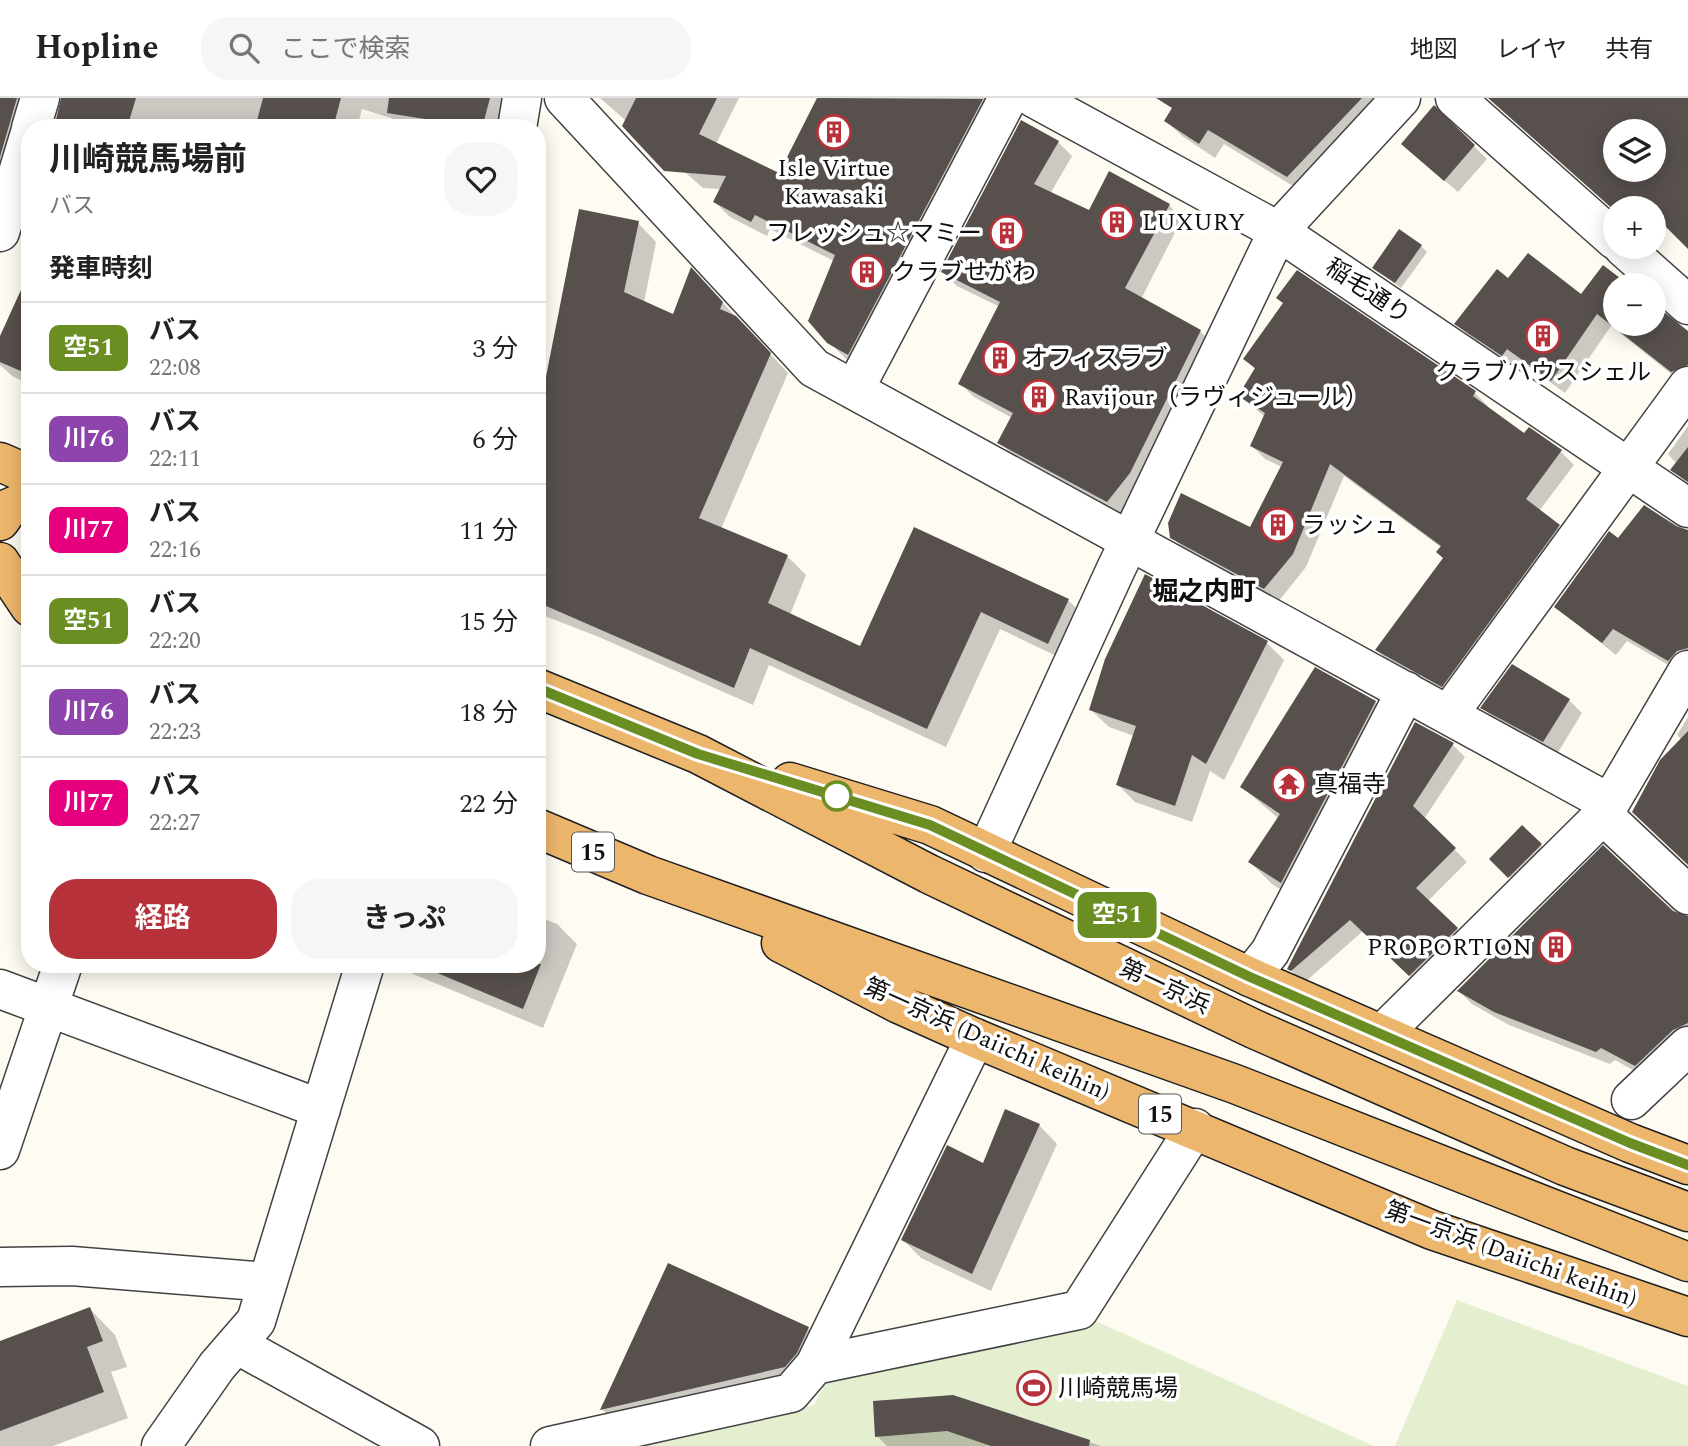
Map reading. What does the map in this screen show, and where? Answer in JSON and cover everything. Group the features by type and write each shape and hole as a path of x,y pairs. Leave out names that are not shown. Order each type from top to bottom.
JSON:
{"highway":[{"path":"0,462 21,471"},
{"path":"0,521 9,508 21,503"},
{"path":"0,562 21,594"},
{"path":"0,609 21,618"},
{"name":"第一京浜","path":"546,692 698,754 929,874 1254,1029 1597,1178 1688,1212"},
{"path":"698,754 930,825 1250,977 1630,1143 1688,1165"},
{"name":"15","path":"546,832 648,875 1236,1084 1688,1262"},
{"name":"第一京浜 (Daiichi keihin)","path":"648,875 900,1004 975,1038 1195,1128 1432,1230 1688,1317"}],"street":[{"path":"33,119 40,98"},
{"path":"518,119 522,98"},
{"path":"564,98 814,368 1406,691 1606,809 1688,895"},
{"path":"855,390 1008,98"},
{"name":"稲毛通り","path":"1034,98 1278,231 1688,508"},
{"path":"985,853 1130,539 1278,231 1401,98"},
{"path":"1455,98 1603,229"},
{"path":"0,232 21,161"},
{"path":"1636,259 1688,305"},
{"path":"1448,715 1688,386"},
{"path":"1383,1033 1606,809 1688,670"},
{"path":"1250,977 1270,952 1406,691"},
{"path":"0,1150 60,973"},
{"path":"161,1446 217,1366 257,1321 362,973"},
{"path":"0,989 321,1109"},
{"path":"550,1446 791,1393 815,1365 975,1038"},
{"path":"1631,1100 1688,1046"},
{"path":"815,1365 1079,1310 1195,1128"},
{"path":"0,1267 72,1266 268,1282"},
{"path":"238,1345 420,1446"}],"green space":[{"path":"1457,1300 1688,1386 1688,1446 1395,1446"},
{"name":"川崎競馬場","path":"1091,1319 1374,1446 634,1446 814,1405 832,1371"}],"building":[{"path":"0,98 17,98 0,157"},
{"path":"61,98 136,98 130,119 56,119"},
{"path":"263,98 341,98 335,119 257,119"},
{"path":"389,98 490,98 484,119 425,119 387,113"},
{"path":"636,98 717,98 699,134 779,173 817,98 983,99 848,355 827,343 808,321 835,255 755,215 751,222 713,202 726,176 664,171 622,126"},
{"path":"1156,98 1362,98 1287,177 1208,130 1199,144 1164,121 1172,108"},
{"path":"1488,98 1688,98 1688,249 1666,227 1666,196 1603,196 1603,200"},
{"path":"1434,105 1475,145 1444,181 1401,144"},
{"path":"1021,120 1059,141 1034,184 1089,210 1109,171 1170,204 1125,288 1201,330 1130,473 1107,502 997,443 1013,413 958,384 1000,302 941,272"},
{"path":"579,209 639,221 624,292 673,314 691,267 723,302 720,309 736,316 771,353 699,518 788,555 768,603 860,646 914,527 1069,599 1048,644 981,612 927,729 750,648 734,688 546,606 546,377"},
{"path":"1399,229 1422,245 1395,283 1372,268"},
{"path":"1528,253 1581,294 1603,265 1613,273 1603,273 1603,319 1597,314 1551,381 1507,349 1502,356 1454,324 1497,269 1508,278"},
{"path":"1297,270 1476,391 1473,396 1524,433 1529,427 1562,450 1526,499 1560,525 1442,687 1375,650 1443,558 1436,552 1441,546 1330,464 1293,554 1264,589 1170,538 1168,523 1181,493 1250,527 1283,462 1250,446 1265,413 1238,396 1255,368 1243,359 1283,303 1276,298"},
{"path":"21,290 21,371 0,362 0,336"},
{"path":"1666,314 1688,331 1688,365 1671,372 1625,336 1666,336"},
{"path":"1688,447 1688,482 1670,470"},
{"path":"1644,505 1676,526 1688,530 1688,648 1677,651 1668,661 1613,629 1602,643 1554,607 1609,531 1618,538"},
{"path":"1145,574 1268,641 1206,764 1192,755 1175,806 1116,785 1136,726 1089,710 1105,659"},
{"path":"1512,664 1570,699 1543,742 1480,708"},
{"path":"1315,667 1376,701 1281,883 1248,862 1280,814 1240,787"},
{"path":"1415,722 1454,743 1413,806 1456,848 1416,888 1458,928 1409,976 1350,920 1291,971 1287,969"},
{"path":"1688,731 1688,865 1632,812 1660,760"},
{"path":"1522,825 1542,844 1508,878 1489,859"},
{"path":"1603,845 1673,911 1688,916 1688,1023 1673,1030 1635,1066 1601,1048 1596,1052 1494,1012 1457,991"},
{"path":"437,973 537,973 523,1009"},
{"path":"1005,1109 1040,1124 972,1274 901,1240 947,1145 983,1163"},
{"path":"668,1263 809,1327 797,1353 785,1367 600,1410"},
{"path":"90,1307 103,1341 87,1347 104,1392 0,1431 0,1341"},
{"path":"953,1395 1090,1440 1089,1446 991,1446 947,1431 875,1437 873,1401"}],"bus line":[{"name":"空51","path":"546,692 698,754 930,825 1250,977 1630,1143 1688,1165"}],"place":[{"name":"Isle Virtue Kawasaki","path":"834,132"},
{"name":"LUXURY","path":"1117,222"},
{"name":"フレッシュ☆マミー","path":"1007,233"},
{"name":"クラブせがわ","path":"867,272"},
{"name":"クラブハウスシェル","path":"1543,336"},
{"name":"オフィスラブ","path":"1000,358"},
{"name":"Ravijour（ラヴィジュール）","path":"1039,397"},
{"name":"ラッシュ","path":"1278,525"},
{"name":"真福寺","path":"1289,784"},
{"name":"PROPORTION","path":"1556,947"},
{"name":"川崎競馬場","path":"1034,1388"}],"district":[{"name":"堀之内町","path":"1204,591"}]}
